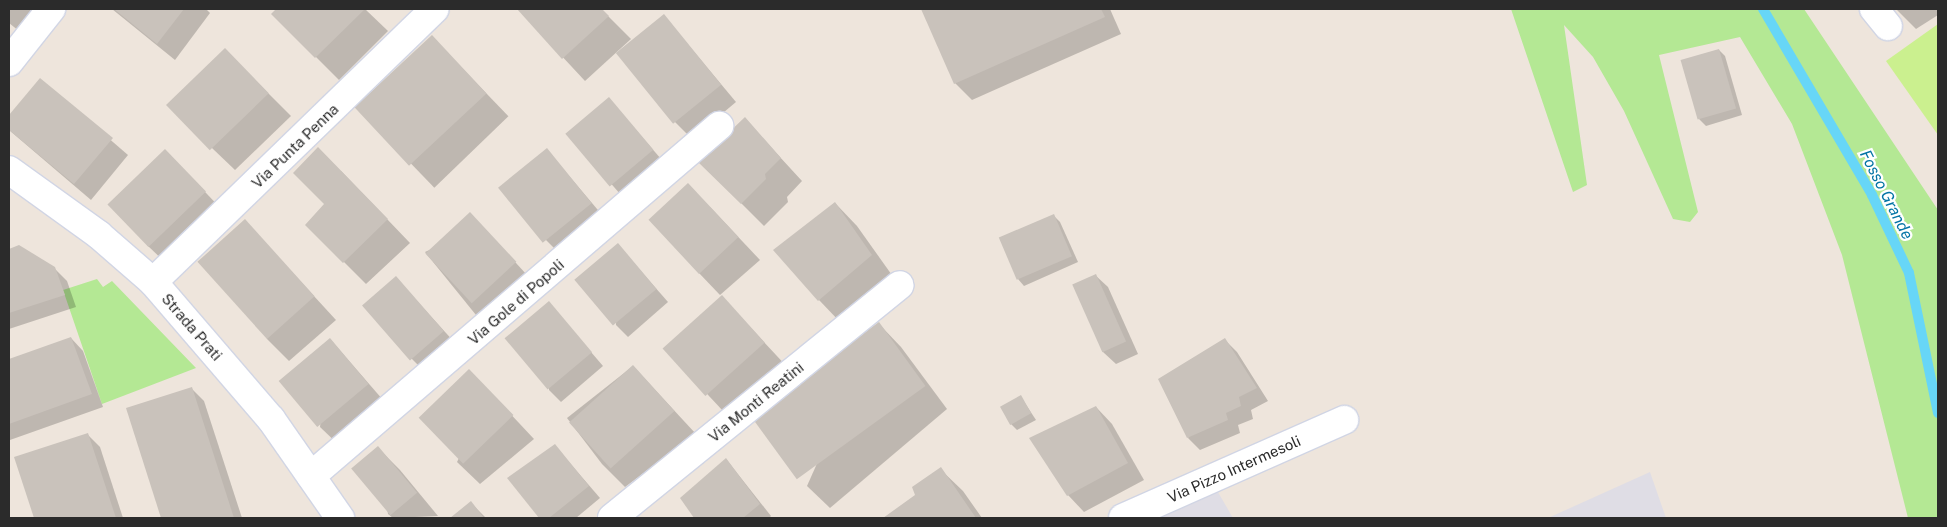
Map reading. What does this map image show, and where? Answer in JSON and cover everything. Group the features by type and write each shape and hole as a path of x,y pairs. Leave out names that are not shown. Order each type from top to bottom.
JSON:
{"street":[{"path":"9,62 51,9"},
{"name":"Via Punta Penna","path":"152,282 435,9"},
{"name":"Via Gole di Popoli","path":"311,476 719,126"},
{"name":"Strada Prati","path":"9,170 99,235 152,282 271,419 340,518"},
{"name":"Via Monti Reatini","path":"612,518 900,285"},
{"name":"Via Pizzo Intermesoli","path":"1123,518 1344,420"}],"shaded area":[{"path":"1650,472 1666,518 1548,518"},
{"path":"1215,487 1233,518 1145,518"}],"green space":[{"path":"1511,9 1804,9 1938,210 1938,518 1908,518 1842,255 1792,124 1740,37 1659,55 1698,212 1690,222 1673,219 1624,111 1593,57 1564,25 1587,185 1573,192"},
{"path":"1938,24 1938,135 1886,61"},
{"path":"97,279 103,287 112,281 196,368 102,404 63,290"}],"building":[{"path":"114,9 184,9 157,44"},
{"path":"276,9 365,9 315,58 271,14"},
{"path":"517,9 602,9 609,16 562,59"},
{"path":"921,9 1101,9 1105,17 954,84"},
{"path":"664,14 721,85 673,124 616,53"},
{"path":"432,35 487,94 409,166 354,107"},
{"path":"225,48 269,93 210,150 166,105"},
{"path":"1719,49 1736,109 1698,120 1681,60"},
{"path":"40,78 113,138 74,184 9,130 9,115"},
{"path":"609,97 653,150 610,186 565,134"},
{"path":"745,117 781,158 765,174 766,179 741,204 698,162"},
{"path":"318,147 388,219 343,263 305,225 324,204 293,173"},
{"path":"547,148 592,203 543,243 498,188"},
{"path":"165,149 206,191 148,247 107,205"},
{"path":"688,183 738,237 699,274 649,220"},
{"path":"835,202 872,255 818,301 773,250"},
{"path":"470,212 516,262 472,303 425,254"},
{"path":"1054,214 1072,256 1017,280 999,237"},
{"path":"245,219 315,296 267,339 197,262"},
{"path":"618,243 657,289 613,326 574,280"},
{"path":"19,245 55,267 65,295 9,313 9,249"},
{"path":"1096,274 1126,342 1102,352 1072,285"},
{"path":"396,276 444,331 410,361 362,306"},
{"path":"722,295 765,343 705,396 663,349"},
{"path":"549,301 592,352 548,390 505,338"},
{"path":"879,322 925,386 797,479 750,415"},
{"path":"71,337 92,394 9,424 9,359"},
{"path":"330,338 369,384 317,427 279,381"},
{"path":"1225,338 1257,388 1239,397 1241,406 1226,413 1228,420 1187,438 1158,379"},
{"path":"633,365 674,411 611,469 569,423"},
{"path":"469,369 513,415 463,464 419,418"},
{"path":"192,387 234,518 161,518 126,408"},
{"path":"1021,395 1031,413 1010,425 1000,407"},
{"path":"1096,406 1128,463 1067,496 1029,438"},
{"path":"88,433 116,518 34,518 14,457"},
{"path":"555,444 589,486 549,518 539,518 507,478"},
{"path":"378,446 417,493 390,515 351,468"},
{"path":"726,458 760,504 743,518 694,518 680,498"},
{"path":"941,467 976,518 883,518 915,495 912,487"},
{"path":"471,501 484,518 450,518"}],"waterway":[{"name":"Fosso Grande","path":"1763,9 1872,195 1909,273 1938,413"}]}
